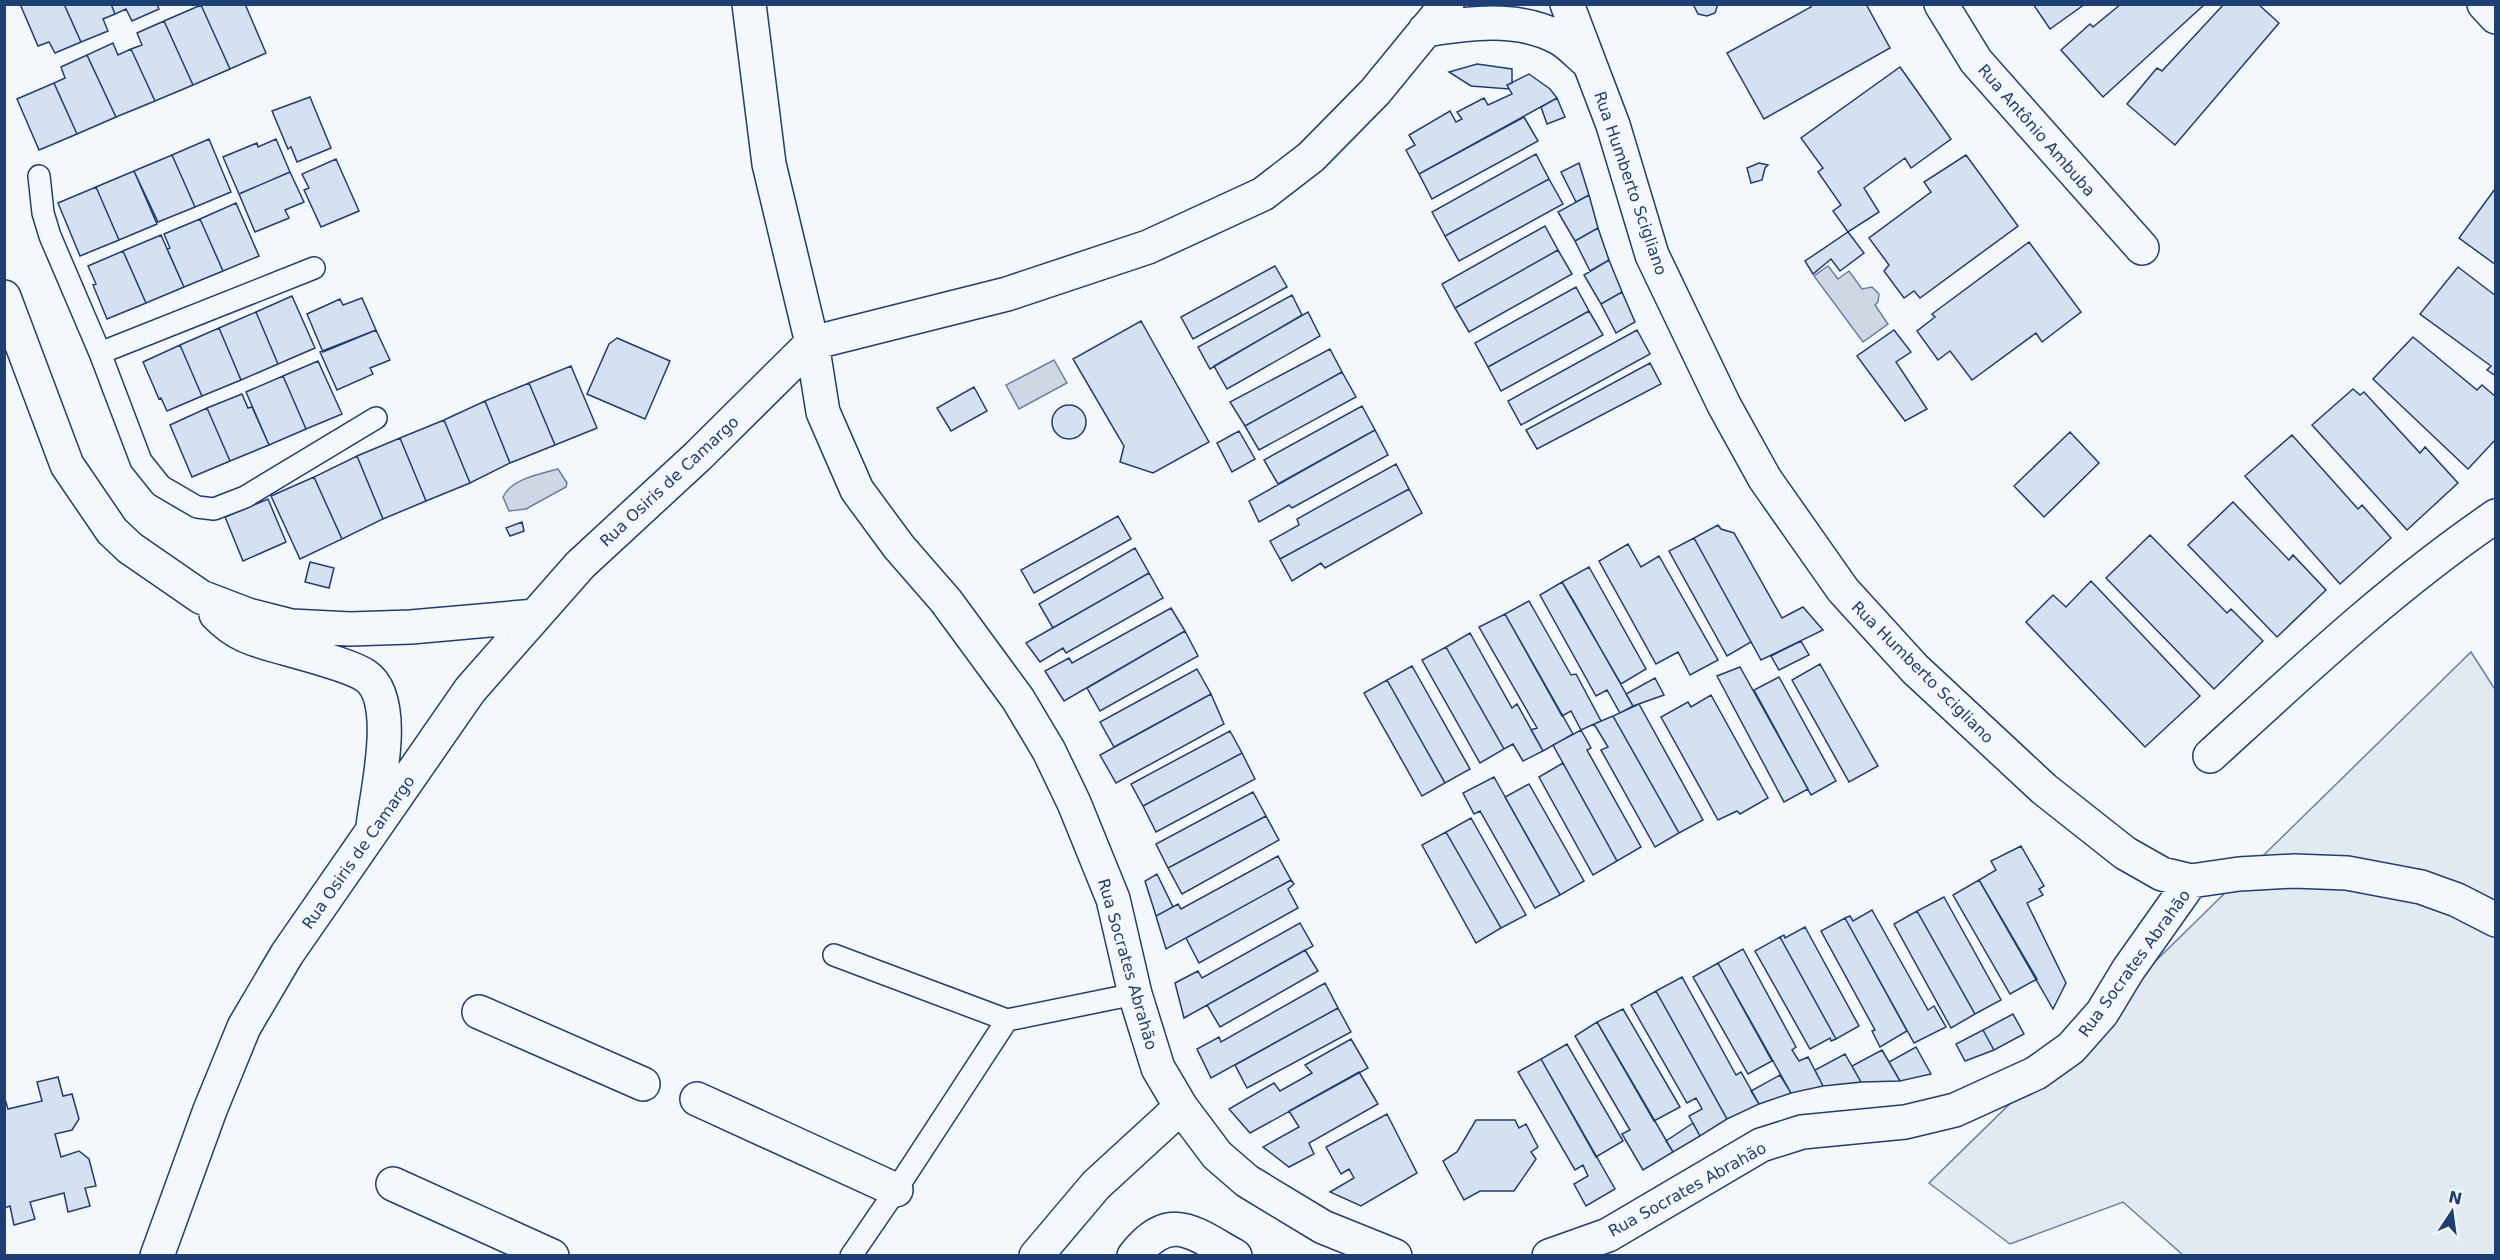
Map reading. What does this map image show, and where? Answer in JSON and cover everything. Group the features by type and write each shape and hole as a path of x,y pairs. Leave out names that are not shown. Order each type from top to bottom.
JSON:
{"street":[{"name":"Rua Socrates Abrahão","path":"749,4 769,164 812,343 823,412 856,490 899,547 946,602 1005,681 1048,751 1074,803 1113,899 1135,994 1158,1068 1181,1107 1217,1155 1247,1181 1323,1227 1395,1256"},
{"path":"812,343 1007,294 1137,251 1263,194 1311,157 1375,92 1447,4"},
{"name":"Rua Humberto Scigliano","path":"1568,4 1613,125 1652,255 1724,405 1765,479 1843,590 1915,669 2044,789 2125,853 2162,874 2192,881 2239,874 2294,871 2347,873 2421,887 2457,900 2496,920"},
{"name":"Rua Antônio Ambuba","path":"1941,4 1976,61 2142,248"},
{"path":"2484,4 2496,16"},
{"path":"1425,30 1464,23 1500,23 1532,27 1559,37 1589,63"},
{"path":"4,297 67,465 112,531 130,548 201,597 229,627 254,640 329,662 367,677 380,695 384,712 384,737 372,832"},
{"name":"Rua Osiris de Camargo","path":"157,1256 244,1026 287,954 470,690 580,565 699,456 812,343"},
{"path":"2210,756 2332,645 2444,551 2496,516"},
{"path":"201,597 248,615 291,626 339,629 411,627 535,616"},
{"name":"Rua Socrates Abrahão","path":"1549,1256 1608,1235 1761,1145 1802,1132 1905,1122 1955,1110 2036,1073 2071,1048 2102,1013 2128,970 2192,881"},
{"path":"479,1012 643,1084"},
{"path":"698,1099 896,1190"},
{"path":"1036,1256 1096,1185 1181,1107"},
{"path":"393,1184 552,1256"},
{"path":"1134,1256 1144,1243 1158,1232 1182,1228 1223,1252"}],"lane":[{"path":"39,176 43,213 50,236 100,353 141,461 161,486 197,507 214,509 245,497 376,418"},
{"path":"100,353 314,268"},
{"path":"834,955 1007,1020 1135,994"},
{"path":"851,1256 1007,1020"}],"shaded area":[{"path":"1828,266 1838,279 1849,271 1862,289 1872,287 1879,294 1875,305 1888,324 1863,342 1814,276"},
{"path":"1054,360 1067,383 1019,409 1006,385"},
{"path":"558,469 567,483 566,487 526,509 509,511 503,497 512,486 527,478"},
{"path":"2471,652 2496,691 2495,1255 2183,1255 2123,1202 2010,1244 1929,1183"}],"building":[{"path":"20,4 64,4 81,42 55,53 49,42 38,46"},
{"path":"64,4 111,4 115,14 103,19 108,31 81,42"},
{"path":"111,4 157,4 159,9 132,21 126,9 115,14"},
{"path":"245,4 266,53 230,69 201,5"},
{"path":"1693,4 1718,4 1715,13 1707,16 1698,14"},
{"path":"1810,4 1866,4 1890,48 1764,119 1727,53 1811,7"},
{"path":"2033,4 2085,4 2050,29"},
{"path":"2121,4 2205,4 2103,97 2061,50 2090,24 2093,27"},
{"path":"2224,4 2258,4 2279,23 2175,145 2127,104 2157,68 2162,71"},
{"path":"201,5 230,69 193,85 164,21"},
{"path":"164,21 193,85 155,101 131,49 142,45 137,33"},
{"path":"113,43 118,55 131,49 155,101 116,117 87,55"},
{"path":"87,55 116,117 77,134 54,83 65,78 61,67"},
{"path":"1477,64 1512,69 1512,83 1507,85 1509,89 1471,86 1449,72"},
{"path":"1900,67 1951,139 1911,168 1905,158 1864,188 1879,212 1848,232 1833,211 1841,205 1818,172 1823,168 1801,138"},
{"path":"1529,74 1550,89 1557,98 1419,174 1406,150 1415,145 1409,135 1450,111 1456,122 1462,119 1457,112 1484,98 1488,105 1512,94 1507,85"},
{"path":"54,83 77,134 39,150 17,99"},
{"path":"310,97 331,148 297,162 291,147 288,149 272,111"},
{"path":"1557,98 1565,117 1547,124 1541,107"},
{"path":"1524,117 1538,141 1432,199 1419,174"},
{"path":"209,139 231,192 195,207 172,155"},
{"path":"276,139 290,172 239,194 223,157 257,143 258,147"},
{"path":"1536,154 1549,179 1445,236 1432,212"},
{"path":"172,155 195,207 158,222 134,171"},
{"path":"1966,155 2018,226 1920,298 1914,291 1904,298 1884,271 1889,265 1869,238 1931,192 1924,182"},
{"path":"336,159 359,211 321,227 304,190 309,188 302,174"},
{"path":"1579,163 1589,195 1576,202 1561,172"},
{"path":"1759,163 1768,165 1762,180 1751,183 1747,168"},
{"path":"134,171 157,224 119,240 96,187"},
{"path":"290,172 304,202 285,210 289,218 255,232 239,194"},
{"path":"1549,179 1563,204 1459,261 1445,236"},
{"path":"96,187 119,240 80,256 58,203"},
{"path":"2496,190 2496,265 2459,238"},
{"path":"1589,195 1598,228 1575,241 1558,212"},
{"path":"236,203 259,256 223,271 200,219"},
{"path":"200,219 223,271 184,287 167,249 170,248 164,234"},
{"path":"1545,226 1558,250 1455,308 1442,284"},
{"path":"1598,228 1609,260 1590,271 1575,241"},
{"path":"1848,232 1864,253 1840,271 1831,259 1813,274 1805,261"},
{"path":"161,235 184,287 146,303 123,251"},
{"path":"2029,242 2081,312 2042,342 2036,333 1972,380 1950,351 1938,360 1917,331 1935,317 1932,314"},
{"path":"1558,250 1572,274 1469,332 1455,308"},
{"path":"123,251 146,303 107,319 88,266"},
{"path":"1609,260 1622,292 1601,304 1584,275"},
{"path":"1275,266 1287,287 1193,339 1181,317"},
{"path":"2458,267 2496,296 2496,376 2487,370 2491,366 2420,314"},
{"path":"1576,287 1589,311 1488,367 1475,343"},
{"path":"1622,292 1635,322 1616,333 1601,304"},
{"path":"1292,295 1302,315 1210,369 1198,347"},
{"path":"292,296 315,348 278,364 256,312"},
{"path":"362,298 376,330 323,352 307,314 340,299 343,305"},
{"path":"1589,311 1603,335 1501,391 1488,367"},
{"path":"256,312 278,364 241,380 219,328"},
{"path":"1308,312 1320,336 1227,389 1214,366"},
{"path":"1141,321 1209,442 1153,473 1120,462 1124,446 1073,359"},
{"path":"219,328 241,380 202,396 180,345"},
{"path":"376,330 390,360 370,368 373,374 337,390 320,352"},
{"path":"1637,330 1650,354 1521,425 1508,401"},
{"path":"1894,330 1911,352 1896,362 1927,409 1905,421 1857,356"},
{"path":"2413,337 2477,390 2482,385 2496,397 2496,439 2468,469 2373,379"},
{"path":"617,338 670,361 645,419 587,394 609,344"},
{"path":"180,345 202,396 167,411 161,398 159,399 143,362"},
{"path":"1330,349 1342,372 1245,426 1230,402"},
{"path":"318,361 342,414 306,429 283,376"},
{"path":"1650,363 1661,384 1537,449 1526,430"},
{"path":"571,366 597,428 555,445 529,383"},
{"path":"1342,372 1356,397 1259,450 1245,426"},
{"path":"283,376 306,429 269,445 246,392"},
{"path":"529,383 555,445 510,463 485,401"},
{"path":"974,387 987,411 951,431 937,408"},
{"path":"2353,389 2360,395 2364,392 2420,453 2425,447 2458,483 2407,530 2312,425"},
{"path":"242,394 248,408 252,407 269,445 230,461 207,408"},
{"path":"485,401 510,463 470,483 444,420"},
{"path":"1069,405 1081,410 1086,422 1081,434 1069,439 1057,434 1052,422 1057,410"},
{"path":"1362,406 1375,430 1278,484 1264,460"},
{"path":"207,408 230,461 192,477 170,425"},
{"path":"444,420 470,483 426,501 400,438"},
{"path":"1375,430 1388,455 1292,508 1289,505 1259,522 1249,501"},
{"path":"1239,431 1255,459 1232,472 1217,443"},
{"path":"2070,432 2099,463 2044,517 2014,486"},
{"path":"2292,435 2358,509 2362,505 2391,538 2340,584 2245,476"},
{"path":"400,438 426,501 383,519 357,456"},
{"path":"357,456 383,519 342,539 314,477"},
{"path":"1396,464 1409,489 1280,559 1270,541 1299,525 1297,519"},
{"path":"314,477 342,539 300,559 271,496"},
{"path":"1409,489 1422,513 1325,568 1321,563 1292,581 1280,559"},
{"path":"268,499 286,542 243,561 225,517"},
{"path":"2233,502 2289,560 2293,555 2326,590 2277,637 2188,545"},
{"path":"1118,516 1131,539 1034,593 1021,570"},
{"path":"522,522 524,531 510,536 506,528"},
{"path":"1718,525 1721,529 1734,533 1782,618 1803,607 1823,630 1761,660 1694,538"},
{"path":"2150,535 2227,613 2231,609 2263,641 2214,689 2106,578"},
{"path":"1694,538 1751,642 1727,656 1669,551"},
{"path":"1628,544 1641,567 1659,556 1718,660 1690,675 1678,652 1656,664 1599,561"},
{"path":"1135,548 1149,573 1053,628 1039,604"},
{"path":"310,562 334,568 329,588 305,582"},
{"path":"1589,567 1646,669 1621,684 1562,582"},
{"path":"1149,573 1163,598 1066,653 1063,648 1040,662 1026,643"},
{"path":"2091,581 2200,696 2145,747 2026,622 2053,595 2066,607"},
{"path":"1562,582 1633,706 1620,713 1607,690 1596,696 1540,595"},
{"path":"1529,601 1571,675 1576,674 1601,721 1581,730 1571,711 1562,716 1505,614"},
{"path":"1171,608 1185,631 1064,701 1045,671 1069,658 1072,663"},
{"path":"1505,614 1573,734 1543,751 1531,730 1537,728 1479,627"},
{"path":"1185,631 1198,656 1100,711 1087,688"},
{"path":"1470,633 1512,708 1517,704 1543,751 1523,761 1513,744 1504,749 1446,647"},
{"path":"1801,641 1809,655 1779,670 1771,656"},
{"path":"1446,647 1504,749 1480,763 1422,660"},
{"path":"1820,664 1878,766 1849,782 1792,680"},
{"path":"1412,666 1470,769 1445,783 1387,680"},
{"path":"1740,667 1808,789 1784,802 1717,676"},
{"path":"1197,669 1211,694 1114,747 1100,722"},
{"path":"1779,677 1836,781 1811,795 1754,690"},
{"path":"1655,678 1664,695 1633,706 1626,694"},
{"path":"1387,680 1445,783 1422,796 1364,693"},
{"path":"1211,694 1224,724 1116,783 1100,755"},
{"path":"1711,695 1768,798 1740,814 1737,811 1718,820 1661,717 1688,702 1691,707"},
{"path":"1639,704 1703,820 1679,833 1613,716"},
{"path":"1613,716 1679,833 1655,847 1601,750 1608,747 1594,724"},
{"path":"1581,730 1591,748 1587,750 1641,847 1617,861 1553,745"},
{"path":"1230,731 1242,753 1143,806 1131,784"},
{"path":"1242,753 1255,779 1156,832 1143,806"},
{"path":"1563,763 1617,861 1593,875 1539,777"},
{"path":"1494,777 1560,895 1535,908 1480,811 1474,814 1463,793"},
{"path":"1529,784 1584,881 1560,895 1505,797"},
{"path":"1253,792 1266,816 1168,868 1156,844"},
{"path":"1266,816 1279,840 1182,894 1168,868"},
{"path":"1471,818 1526,915 1501,928 1446,832"},
{"path":"1446,832 1501,928 1476,943 1422,845"},
{"path":"2021,846 2044,886 2039,889 2043,895 2027,903 2066,983 2053,1009 1979,880 1996,870 1991,861"},
{"path":"1278,856 1291,880 1166,949 1156,916 1178,904 1181,909"},
{"path":"1157,874 1173,907 1156,916 1145,881"},
{"path":"1291,880 1294,884 1288,889 1298,908 1199,963 1186,938"},
{"path":"1979,880 2037,979 2010,994 1953,895"},
{"path":"1944,897 2001,1000 1975,1014 1917,911"},
{"path":"1872,910 1928,1010 1934,1006 1946,1027 1914,1043 1845,918 1850,916 1853,921"},
{"path":"1917,911 1975,1014 1951,1028 1894,924"},
{"path":"1845,918 1907,1031 1880,1047 1872,1031 1875,1030 1821,931"},
{"path":"1300,923 1313,946 1184,1018 1175,983 1198,971 1202,978"},
{"path":"1805,927 1859,1026 1836,1039 1780,937 1784,935 1785,938"},
{"path":"1780,937 1836,1039 1831,1041 1830,1038 1810,1049 1755,951"},
{"path":"1743,949 1796,1047 1792,1050 1799,1061 1808,1057 1823,1086 1791,1093 1718,963"},
{"path":"1305,950 1318,971 1220,1027 1207,1005"},
{"path":"1718,963 1772,1061 1748,1074 1693,977"},
{"path":"1682,977 1736,1075 1741,1072 1759,1104 1727,1119 1656,991"},
{"path":"1325,983 1338,1008 1211,1078 1197,1049 1219,1037 1221,1042"},
{"path":"1656,991 1727,1119 1700,1136 1689,1116 1702,1109 1696,1098 1687,1103 1631,1005"},
{"path":"1338,1008 1351,1032 1247,1088 1235,1065"},
{"path":"1623,1009 1680,1107 1654,1121 1597,1022"},
{"path":"2013,1014 2024,1034 1994,1050 1983,1030"},
{"path":"1597,1022 1673,1152 1643,1170 1622,1134 1630,1130 1575,1036"},
{"path":"1983,1030 1994,1050 1965,1061 1956,1044"},
{"path":"1351,1039 1368,1068 1250,1133 1229,1109 1274,1083 1280,1091 1312,1073 1305,1065"},
{"path":"1567,1044 1623,1141 1596,1157 1541,1059"},
{"path":"1916,1047 1931,1074 1900,1081 1889,1062"},
{"path":"1882,1050 1900,1081 1861,1082 1852,1066"},
{"path":"1845,1054 1861,1082 1823,1086 1815,1070"},
{"path":"1541,1059 1615,1189 1586,1206 1574,1184 1588,1176 1583,1165 1575,1170 1518,1072"},
{"path":"1359,1072 1378,1104 1309,1143 1314,1154 1289,1167 1263,1147 1299,1127 1289,1111"},
{"path":"1780,1075 1791,1093 1759,1104 1751,1091"},
{"path":"58,1077 63,1096 72,1094 79,1119 72,1130 55,1134 61,1157 79,1151 89,1159 96,1186 85,1188 90,1206 68,1212 64,1193 30,1202 35,1219 14,1225 10,1206 4,1208 4,1096 8,1109 42,1101 37,1082"},
{"path":"1387,1114 1417,1173 1361,1206 1330,1192 1354,1178 1349,1169 1341,1174 1326,1147"},
{"path":"1476,1120 1515,1120 1519,1128 1526,1124 1538,1147 1531,1152 1536,1159 1514,1191 1480,1191 1464,1200 1443,1161 1457,1152"},
{"path":"1693,1123 1700,1136 1673,1152 1666,1141"}]}
